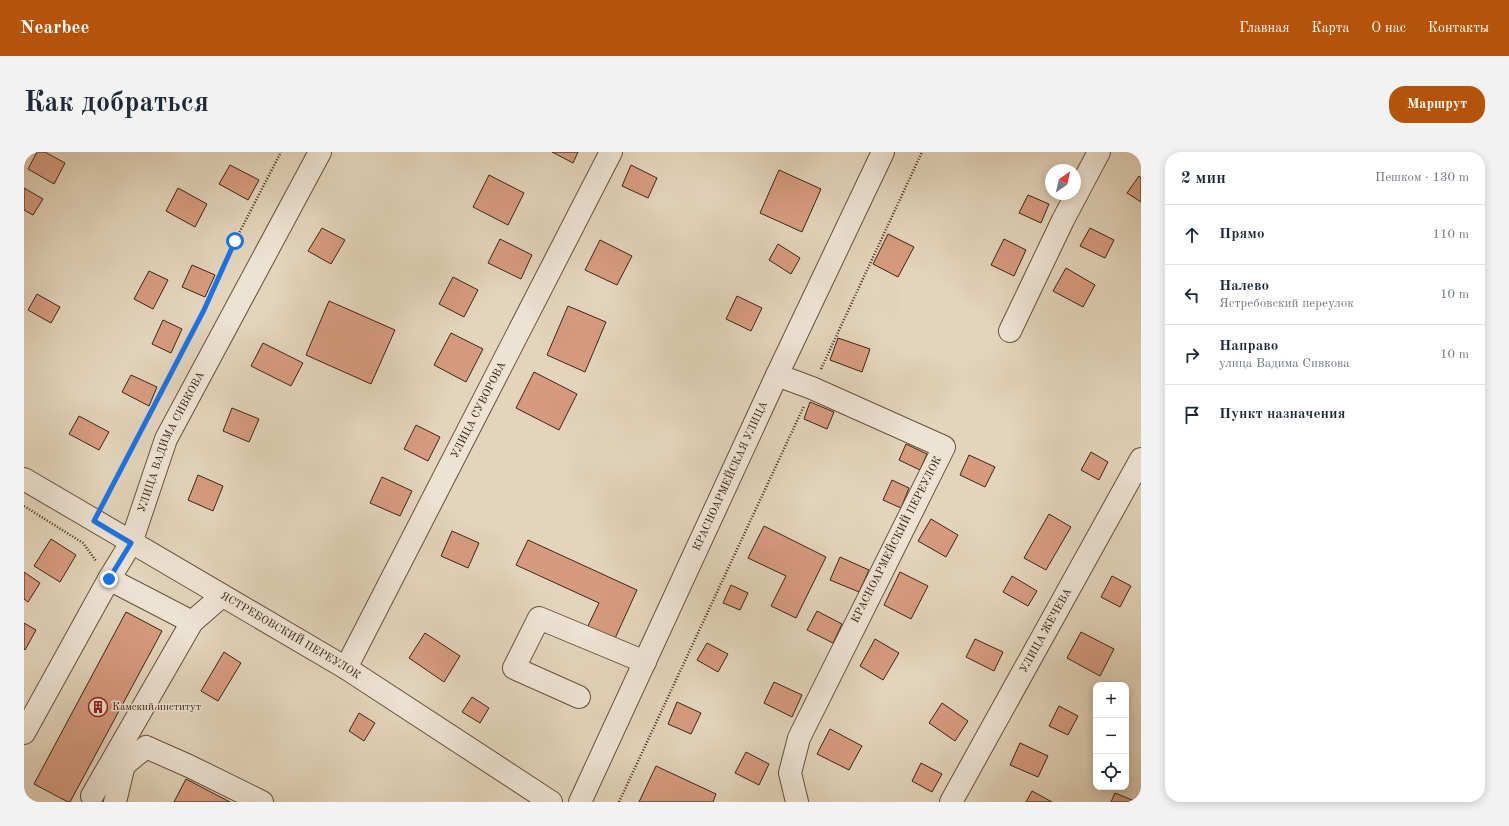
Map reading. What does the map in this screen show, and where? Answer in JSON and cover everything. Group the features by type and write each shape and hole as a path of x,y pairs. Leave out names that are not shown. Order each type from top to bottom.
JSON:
{"street":[{"name":"УЛИЦА ВАДИМА СИВКОВА","path":"27,722 131,543 166,439 320,152"},
{"name":"УЛИЦА СУВОРОВА","path":"346,668 611,152"},
{"name":"КРАСНОАРМЕЙСКАЯ УЛИЦА","path":"580,802 777,375 883,152"},
{"path":"1010,331 1063,220 1098,152"},
{"name":"КРАСНОАРМЕЙСКИЙ ПЕРЕУЛОК","path":"777,375 812,388 944,447 799,738 790,773 797,802"},
{"name":"УЛИЦА ЖЕЧЕВА","path":"951,802 1141,459"},
{"name":"ЯСТРЕБОВСКИЙ ПЕРЕУЛОК","path":"24,479 346,668 551,802"},
{"path":"109,579 192,622"},
{"path":"92,796 192,622 222,596"},
{"path":"579,697 514,668 539,618 645,662"},
{"path":"115,802 124,765 146,747 189,766 262,802"}],"path":[{"path":"94,521 204,310 235,241 281,152"},
{"path":"619,802 922,152"},
{"path":"24,506 83,543 109,579"}],"building":[{"path":"37,152 45,152 65,163 54,184 28,169"},
{"path":"552,152 578,152 573,163"},
{"path":"230,165 259,180 248,200 219,184"},
{"path":"631,165 657,178 648,198 622,186"},
{"path":"779,170 821,189 802,232 760,213"},
{"path":"489,175 524,193 508,225 473,207"},
{"path":"1139,176 1141,178 1141,202 1127,193"},
{"path":"24,188 43,199 33,215 24,210"},
{"path":"178,188 207,204 195,227 166,211"},
{"path":"1028,195 1049,204 1041,223 1019,213"},
{"path":"322,228 345,240 331,264 308,251"},
{"path":"1090,228 1114,240 1105,258 1080,246"},
{"path":"888,234 914,247 898,277 873,264"},
{"path":"500,239 532,255 521,279 488,263"},
{"path":"1004,239 1026,250 1014,276 991,265"},
{"path":"600,240 632,256 617,285 585,270"},
{"path":"778,244 800,258 791,274 769,260"},
{"path":"192,265 215,275 205,297 182,287"},
{"path":"1066,268 1095,285 1083,307 1053,291"},
{"path":"149,271 168,280 153,309 134,299"},
{"path":"453,277 478,290 464,317 439,304"},
{"path":"37,294 60,307 51,323 28,310"},
{"path":"737,296 762,308 751,331 726,319"},
{"path":"329,301 395,330 371,384 306,355"},
{"path":"568,306 606,322 585,372 547,355"},
{"path":"163,320 182,329 171,353 152,344"},
{"path":"451,333 483,349 466,382 434,365"},
{"path":"838,338 870,349 862,372 830,360"},
{"path":"263,343 303,363 291,386 251,366"},
{"path":"534,372 577,394 559,430 516,408"},
{"path":"131,375 157,387 149,406 122,392"},
{"path":"810,402 834,412 827,429 804,419"},
{"path":"232,408 259,419 249,442 223,431"},
{"path":"79,416 109,432 99,450 69,434"},
{"path":"416,425 440,437 428,461 404,449"},
{"path":"906,444 927,454 920,470 899,460"},
{"path":"1091,452 1108,462 1099,480 1081,470"},
{"path":"969,455 995,467 985,487 960,475"},
{"path":"198,475 223,486 213,511 188,500"},
{"path":"382,477 412,491 400,516 370,503"},
{"path":"892,480 909,488 901,508 883,500"},
{"path":"1049,514 1071,527 1046,570 1024,558"},
{"path":"931,519 958,535 946,557 918,541"},
{"path":"764,526 826,557 796,618 771,606 786,576 748,558"},
{"path":"452,531 479,543 468,568 441,556"},
{"path":"51,539 76,555 60,582 34,566"},
{"path":"528,540 637,590 612,645 585,632 599,603 516,565"},
{"path":"840,557 869,570 859,592 830,580"},
{"path":"24,572 40,583 28,602 24,599"},
{"path":"900,572 928,586 911,619 884,605"},
{"path":"1012,576 1037,591 1028,606 1003,592"},
{"path":"1112,576 1131,586 1120,607 1101,597"},
{"path":"731,585 748,593 740,610 723,603"},
{"path":"817,611 842,624 833,643 807,630"},
{"name":"Камский институт","path":"126,612 162,631 70,802 68,802 34,784"},
{"path":"24,623 36,630 25,650 24,649"},
{"path":"1081,632 1114,649 1100,676 1067,658"},
{"path":"425,633 460,656 444,682 409,658"},
{"path":"875,639 899,653 883,680 860,666"},
{"path":"975,639 1003,652 994,671 966,657"},
{"path":"707,643 728,654 718,672 697,660"},
{"path":"224,652 241,663 218,701 201,691"},
{"path":"774,682 802,695 792,717 764,703"},
{"path":"472,697 489,708 480,723 462,712"},
{"path":"677,702 701,713 691,734 668,724"},
{"path":"942,703 968,721 955,741 929,723"},
{"path":"1059,706 1078,716 1068,735 1049,726"},
{"path":"359,713 375,723 364,741 349,731"},
{"path":"830,729 862,746 849,770 817,754"},
{"path":"1020,743 1048,756 1038,777 1010,765"},
{"path":"746,752 769,764 759,785 735,773"},
{"path":"921,763 942,774 932,792 912,781"},
{"path":"656,766 716,794 713,802 639,802"},
{"path":"186,779 230,802 174,802"},
{"path":"1032,791 1052,802 1026,802"},
{"path":"1115,793 1137,802 1111,802"}],"place":[{"name":"Камский институт","path":"98,707"}],"route":[{"path":"109,579 131,543 94,521 204,310 235,241"}]}
